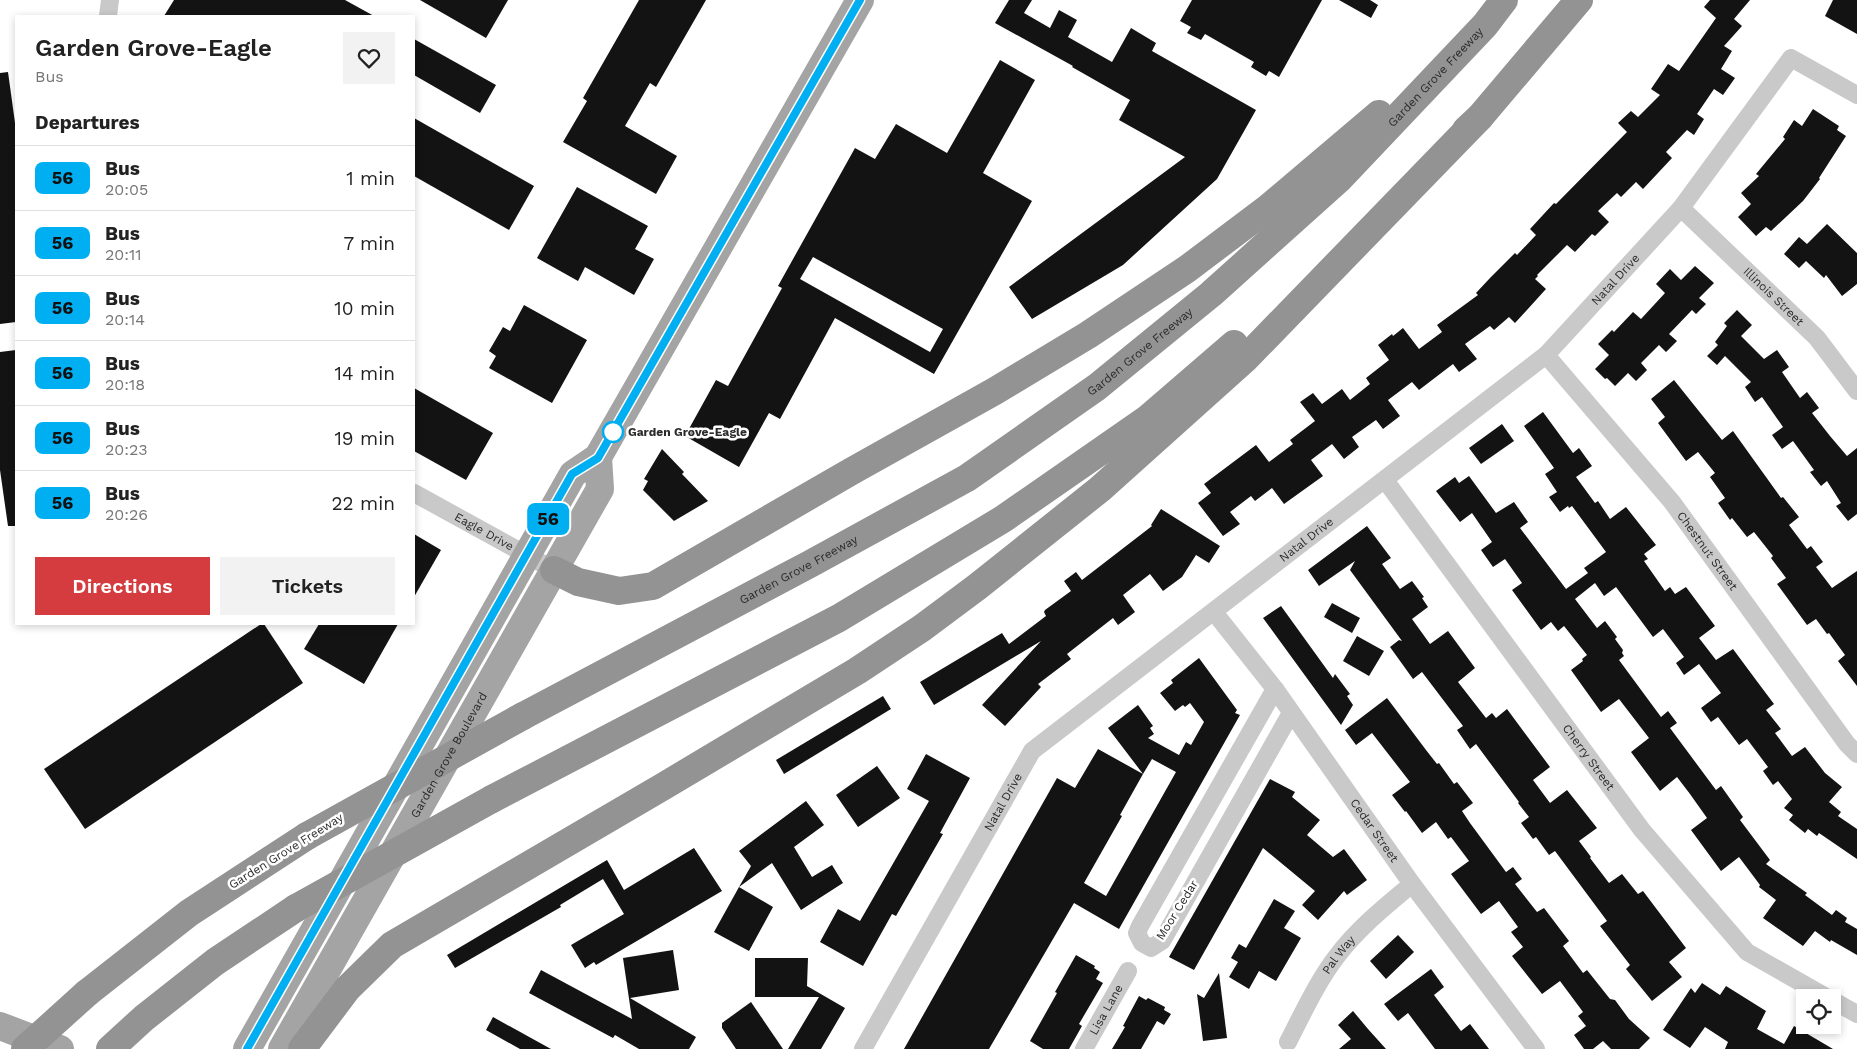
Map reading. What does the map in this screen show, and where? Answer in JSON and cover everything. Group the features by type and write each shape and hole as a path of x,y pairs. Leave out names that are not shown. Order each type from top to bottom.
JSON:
{"highway":[{"name":"Garden Grove Freeway","path":"25,1049 87,993 189,913 307,836 523,716 802,569 967,478 1097,387 1211,294 1338,179 1485,25 1504,0"},
{"path":"302,1049 347,989 392,945 858,671 922,628 977,587 1100,489 1246,358 1480,117 1579,0"},
{"path":"554,570 578,582 619,591 653,586 995,391 1088,335 1187,269 1268,208 1485,25"},
{"path":"110,1049 144,1018 215,962 296,908 492,799 839,618 1019,508 1147,419 1266,317 1480,117"}],"main road":[{"path":"247,1049 572,474 598,458 860,0"},
{"name":"Garden Grove Boulevard","path":"282,1049 600,490 598,458"},
{"path":"0,1026 60,1049"}],"street":[{"path":"108,15 110,0"},
{"name":"Natal Drive","path":"863,1049 1032,752 1546,355 1681,208 1791,58 1857,95"},
{"name":"Illinois Street","path":"1681,208 1817,338 1857,391"},
{"name":"Chestnut Street","path":"1546,355 1672,502 1841,736 1857,754"},
{"name":"Cherry Street","path":"1385,480 1642,830 1747,952 1812,989"},
{"name":"Eagle Drive","path":"415,494 526,557 554,570"},
{"name":"Cedar Street","path":"1214,612 1275,689 1412,884 1536,1049"},
{"name":"Moor Cedar","path":"1275,689 1140,926 1137,933 1142,943 1151,948 1162,940 1291,713"},
{"name":"Pal Way","path":"1288,1042 1309,1000 1338,955 1369,921 1412,884"},
{"name":"Lisa Lane","path":"1084,1049 1128,971"},
{"path":"1841,1005 1857,1014"}],"building":[{"path":"174,0 345,0 372,15 165,15"},
{"path":"420,0 508,0 486,38"},
{"path":"639,0 706,0 656,87 650,83 625,126 677,156 656,194 563,142 587,101 583,98"},
{"path":"1009,0 1032,0 1024,13 1050,28 1059,10 1077,20 1068,37 1112,62 1131,28 1156,43 1152,51 1256,110 1217,179 1123,265 1032,319 1009,287 1185,157 1119,120 1130,100 995,23"},
{"path":"1192,0 1322,0 1279,77 1269,71 1266,76 1251,67 1254,62 1205,34 1201,40 1187,33 1191,27 1180,21"},
{"path":"1339,0 1370,0 1378,5 1371,18"},
{"path":"1710,0 1750,0 1734,19 1742,26 1724,46 1732,51 1721,69 1735,78 1723,95 1714,89 1697,114 1704,119 1694,135 1687,130 1666,152 1672,158 1643,189 1636,182 1621,197 1617,193 1598,211 1609,222 1595,236 1592,234 1575,252 1567,245 1537,275 1535,279 1546,289 1515,323 1509,317 1494,330 1490,326 1465,344 1477,359 1459,372 1453,364 1419,390 1412,382 1388,400 1400,416 1383,429 1376,420 1352,437 1359,447 1344,459 1332,444 1311,460 1323,476 1284,504 1272,488 1255,501 1251,496 1230,512 1240,524 1223,536 1198,503 1211,493 1204,484 1256,445 1269,462 1293,444 1290,440 1315,421 1300,402 1313,393 1322,404 1342,389 1350,400 1370,384 1366,378 1389,360 1378,345 1392,334 1393,336 1403,328 1419,349 1442,332 1437,325 1478,295 1476,293 1490,278 1515,253 1517,255 1536,235 1530,229 1627,132 1618,123 1631,111 1638,117 1660,95 1651,89 1668,64 1679,71 1716,18 1704,7"},
{"path":"1833,0 1857,0 1857,34 1825,16"},
{"path":"415,40 496,85 480,113 415,76"},
{"path":"1000,60 1035,80 983,173 1032,201 934,374 835,318 780,419 769,413 739,467 685,436 716,380 728,386 782,288 778,286 855,148 875,159 896,124 947,153","holes":["813,257 943,329 930,352 800,279"]},
{"path":"8,72 15,123 15,322 0,324 0,73"},
{"path":"1813,109 1839,126 1837,130 1846,136 1820,179 1803,201 1771,231 1766,227 1756,236 1738,217 1751,204 1741,193 1759,176 1756,174 1785,139 1783,137 1794,120 1802,126"},
{"path":"415,119 534,186 509,230 415,177"},
{"path":"577,187 648,226 635,249 654,259 634,295 585,267 578,281 537,258"},
{"path":"1827,224 1857,253 1857,284 1842,296 1826,275 1824,278 1806,261 1799,268 1784,254 1799,237 1807,244"},
{"path":"1695,266 1714,283 1699,298 1706,304 1696,314 1692,310 1669,334 1677,341 1666,352 1659,345 1641,363 1647,370 1636,381 1628,373 1615,386 1607,378 1605,379 1595,369 1609,355 1598,344 1612,330 1614,332 1633,312 1641,319 1665,293 1656,284 1670,269 1681,280"},
{"path":"524,305 587,340 552,403 489,368 496,356 489,351 503,327 510,331"},
{"path":"1737,310 1752,325 1741,336 1764,359 1777,350 1789,367 1782,372 1800,398 1807,392 1819,408 1812,413 1830,436 1847,456 1857,448 1857,514 1848,521 1836,506 1841,503 1827,481 1821,486 1810,472 1814,470 1793,441 1782,449 1772,435 1783,427 1762,397 1755,402 1745,387 1751,382 1725,356 1717,365 1707,356 1718,345 1715,342 1727,326 1724,323"},
{"path":"15,350 15,526 8,526 0,470 0,352"},
{"path":"1674,380 1722,440 1733,431 1781,498 1783,497 1799,517 1789,525 1807,549 1811,546 1823,562 1816,567 1832,588 1857,571 1857,686 1838,661 1845,655 1829,633 1827,634 1816,619 1807,625 1777,584 1786,578 1771,558 1773,556 1754,532 1747,537 1732,518 1730,520 1718,503 1725,498 1710,477 1715,473 1698,452 1686,461 1658,423 1665,417 1651,399"},
{"path":"415,389 493,433 466,480 415,452"},
{"path":"1543,412 1573,453 1579,448 1592,466 1576,477 1595,503 1598,501 1610,519 1626,507 1656,545 1644,554 1648,559 1644,561 1665,591 1670,587 1675,594 1686,587 1715,626 1699,638 1716,660 1733,649 1774,704 1766,710 1781,729 1775,733 1792,756 1805,747 1825,773 1842,787 1829,802 1841,812 1838,816 1857,829 1857,859 1819,833 1817,836 1808,829 1805,833 1789,820 1793,815 1784,808 1792,799 1778,781 1773,785 1763,771 1768,767 1747,739 1739,745 1718,717 1711,722 1701,708 1721,693 1699,664 1684,675 1676,663 1684,657 1663,629 1653,637 1616,587 1604,596 1595,583 1575,599 1597,628 1605,621 1617,637 1615,639 1623,650 1624,656 1619,660 1661,717 1668,711 1677,723 1670,728 1716,790 1721,786 1743,817 1740,820 1770,860 1766,864 1807,893 1805,895 1832,915 1836,910 1847,918 1845,922 1857,929 1857,955 1831,940 1830,942 1815,931 1803,946 1763,918 1776,900 1759,887 1760,885 1739,857 1721,871 1691,830 1707,818 1690,794 1677,777 1660,791 1631,752 1649,738 1619,699 1601,712 1571,670 1583,661 1582,659 1587,655 1564,626 1558,631 1551,622 1541,630 1512,590 1522,583 1505,559 1493,567 1481,550 1492,542 1472,513 1460,522 1436,491 1455,477 1459,483 1469,476 1496,513 1514,502 1528,522 1520,528 1566,589 1588,573 1584,568 1606,552 1572,506 1569,508 1568,506 1560,512 1549,497 1557,492 1545,474 1554,468 1524,426"},
{"path":"1502,424 1514,441 1481,464 1469,448"},
{"path":"662,449 684,472 682,474 708,501 674,521 643,490 648,481 644,479"},
{"path":"1161,509 1220,546 1209,563 1196,555 1182,577 1163,591 1150,574 1123,595 1135,612 1118,625 1113,618 1067,654 1071,659 1038,684 1041,687 1005,726 982,705 1041,641 934,705 920,682 1002,633 1009,644 1046,616 1045,610 1071,591 1064,581 1076,572 1082,580 1152,526"},
{"path":"1367,526 1391,558 1382,564 1400,589 1412,581 1424,597 1422,598 1428,607 1412,619 1430,644 1448,631 1475,668 1458,682 1486,718 1492,713 1496,718 1507,709 1550,767 1533,780 1550,803 1567,790 1597,828 1579,841 1590,858 1609,883 1622,874 1638,894 1643,891 1686,948 1669,962 1682,977 1652,1001 1626,969 1630,965 1600,926 1607,921 1555,851 1549,855 1536,837 1533,839 1521,823 1529,817 1476,744 1470,749 1457,730 1463,726 1422,672 1413,679 1390,647 1399,640 1402,641 1350,570 1355,561 1319,586 1308,570"},
{"path":"415,535 441,550 415,595"},
{"path":"1332,603 1360,618 1352,633 1324,617"},
{"path":"1281,606 1333,678 1335,674 1350,694 1347,696 1353,705 1341,725 1263,618"},
{"path":"260,625 265,625 303,683 85,829 44,769"},
{"path":"318,625 397,625 364,684 304,649"},
{"path":"1357,636 1384,651 1369,676 1343,661"},
{"path":"1199,658 1237,710 1235,713 1240,715 1119,929 1074,903 989,1049 904,1049 1057,778 1075,788 1098,749 1143,774 1108,728 1138,705 1153,726 1150,728 1154,734 1148,738 1179,755 1186,742 1191,745 1204,722 1190,703 1185,707 1183,705 1175,711 1160,693 1173,683 1171,680","holes":["1152,759 1176,772 1106,896 1084,883 1122,816 1120,815"]},
{"path":"883,696 891,709 784,774 776,760"},
{"path":"1387,698 1437,764 1439,763 1454,784 1457,782 1473,803 1462,811 1506,872 1513,867 1522,879 1515,884 1537,912 1544,908 1569,941 1563,946 1583,973 1587,970 1610,999 1615,1000 1629,1019 1650,1038 1639,1049 1611,1049 1603,1041 1593,1049 1584,1049 1574,1035 1586,1026 1578,1016 1583,1012 1560,981 1542,994 1512,956 1523,947 1511,932 1518,927 1499,901 1481,914 1451,874 1469,861 1451,837 1448,839 1436,822 1422,833 1392,795 1410,782 1372,733 1356,745 1345,730"},
{"path":"926,754 970,778 940,833 943,834 896,916 892,914 863,966 820,942 838,909 860,921 929,801 907,789"},
{"path":"877,766 900,798 858,827 836,795"},
{"path":"1270,779 1295,792 1292,797 1320,820 1307,835 1333,857 1344,849 1367,880 1347,895 1344,891 1318,920 1302,905 1315,891 1263,848 1194,970 1169,957"},
{"path":"806,801 824,825 794,847 812,877 832,865 843,883 801,910 772,863 739,887 751,866 739,851"},
{"path":"694,848 722,891 596,965 594,962 585,968 571,945 624,914 603,879 560,905 561,907 455,968 447,955 607,860 624,890"},
{"path":"739,887 773,907 749,951 714,932"},
{"path":"1274,899 1295,911 1284,928 1301,938 1276,981 1259,971 1249,989 1229,977 1238,962 1231,958 1239,944 1246,948"},
{"path":"1398,935 1414,952 1386,979 1370,961"},
{"path":"673,950 679,990 630,998 696,1037 689,1049 639,1049 615,1035 613,1038 529,993 541,970 632,1019 623,958"},
{"path":"1076,955 1095,966 1094,968 1100,972 1096,979 1103,983 1079,1024 1082,1026 1069,1049 1043,1049 1030,1041"},
{"path":"755,958 808,958 807,986 845,1008 821,1049 788,1049 819,997 755,997"},
{"path":"1431,969 1444,987 1434,995 1461,1031 1470,1024 1489,1049 1435,1049 1408,1013 1398,1021 1384,1004"},
{"path":"1219,973 1227,1038 1203,1041 1197,994 1204,998"},
{"path":"1702,983 1720,995 1726,986 1766,1011 1757,1029 1784,1044 1794,1026 1796,1027 1796,1034 1808,1034 1833,1049 1725,1049 1728,1042 1705,1027 1690,1048 1663,1030 1691,988 1695,993"},
{"path":"1139,996 1146,1000 1148,998 1165,1007 1164,1010 1171,1014 1164,1025 1157,1021 1141,1049 1112,1049 1125,1027 1123,1026"},
{"path":"751,1002 783,1049 736,1049 722,1028 722,1023"},
{"path":"1353,1011 1386,1049 1339,1049 1351,1039 1338,1025"},
{"path":"493,1017 551,1049 520,1049 486,1030"}],"bus line":[{"name":"56","path":"247,1049 572,474 598,458 860,0"}],"place":[{"name":"Garden Grove-Eagle","path":"613,432"}]}
